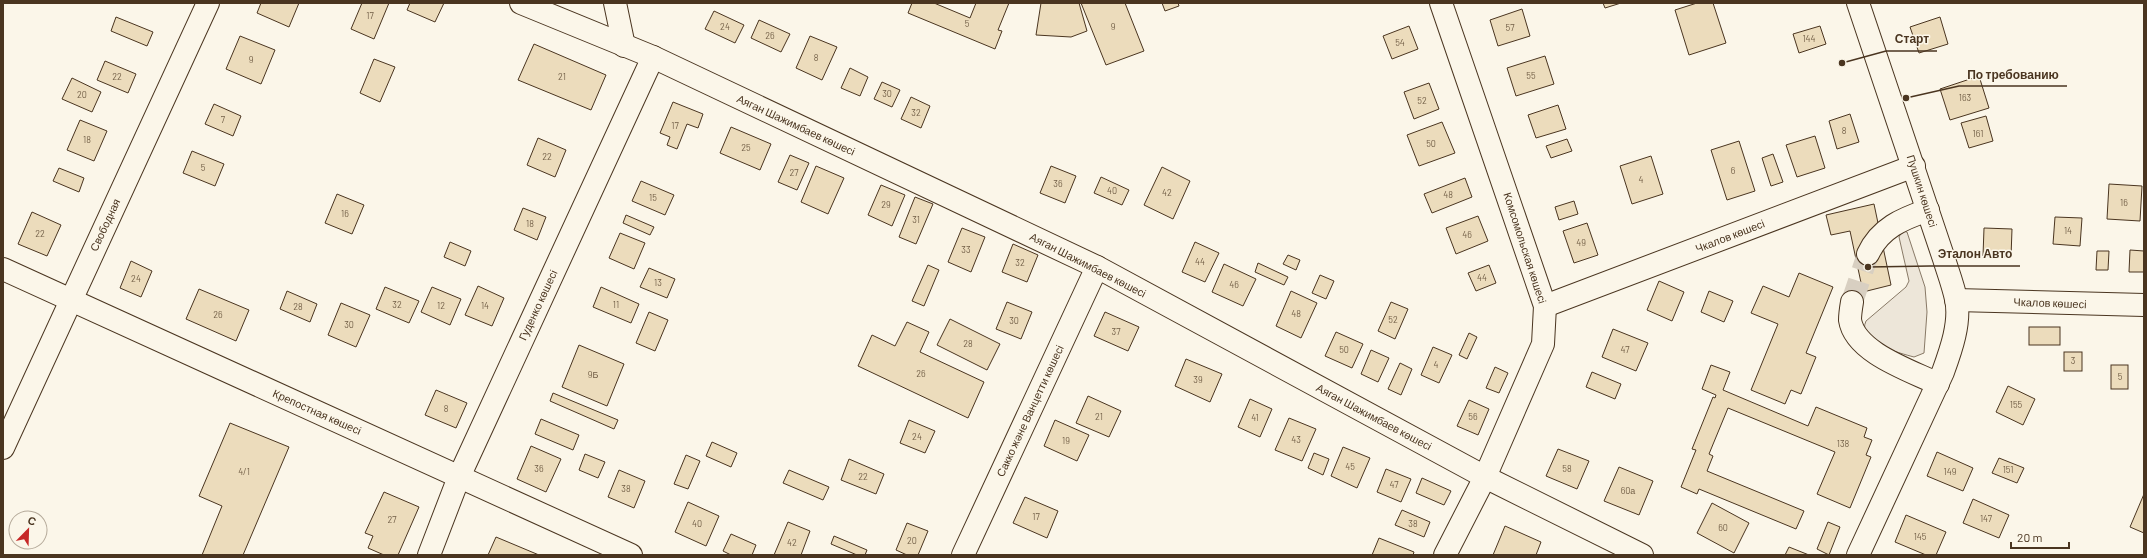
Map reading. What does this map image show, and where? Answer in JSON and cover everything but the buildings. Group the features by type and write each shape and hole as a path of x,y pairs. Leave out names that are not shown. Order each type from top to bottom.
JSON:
{"street":[{"name":"Свободная","path":"3,448 208,3"},
{"name":"Аяган Шажимбаев көшесі","path":"521,3 653,57 1097,268 1485,477 1642,555"},
{"path":"615,3 624,46"},
{"name":"Комсомольская көшесі","path":"1441,3 1545,306 1543,344 1485,477 1445,555"},
{"name":"Пушкин көшесі","path":"1858,3 1914,166 1956,300 1954,332 1947,361 1938,384 1858,555"},
{"name":"Гуденко көшесі","path":"429,555 459,477 653,57"},
{"name":"Чкалов көшесі","path":"1545,306 1914,166"},
{"path":"1868,254 1876,239 1890,226 1901,220 1928,210"},
{"name":"Сакко және Ванцетти көшесі","path":"963,555 1097,268"},
{"name":"Крепостная көшесі","path":"3,269 631,555"},
{"name":"Чкалов көшесі","path":"1956,300 2144,305"},
{"path":"1852,302 1850,321 1863,344 1877,354 1938,384"}],"shaded area":[{"path":"1902,231 1907,232 1925,287 1927,312 1924,353 1914,357 1899,353 1873,341 1867,335 1865,328 1866,321 1906,287 1909,281 1899,237"}],"tunnel":[{"path":"1852,302 1868,254"}],"place":[{"name":"Старт","path":"1842,63"},
{"name":"По требованию","path":"1906,98"},
{"name":"Эталон Авто","path":"1868,267"}]}
